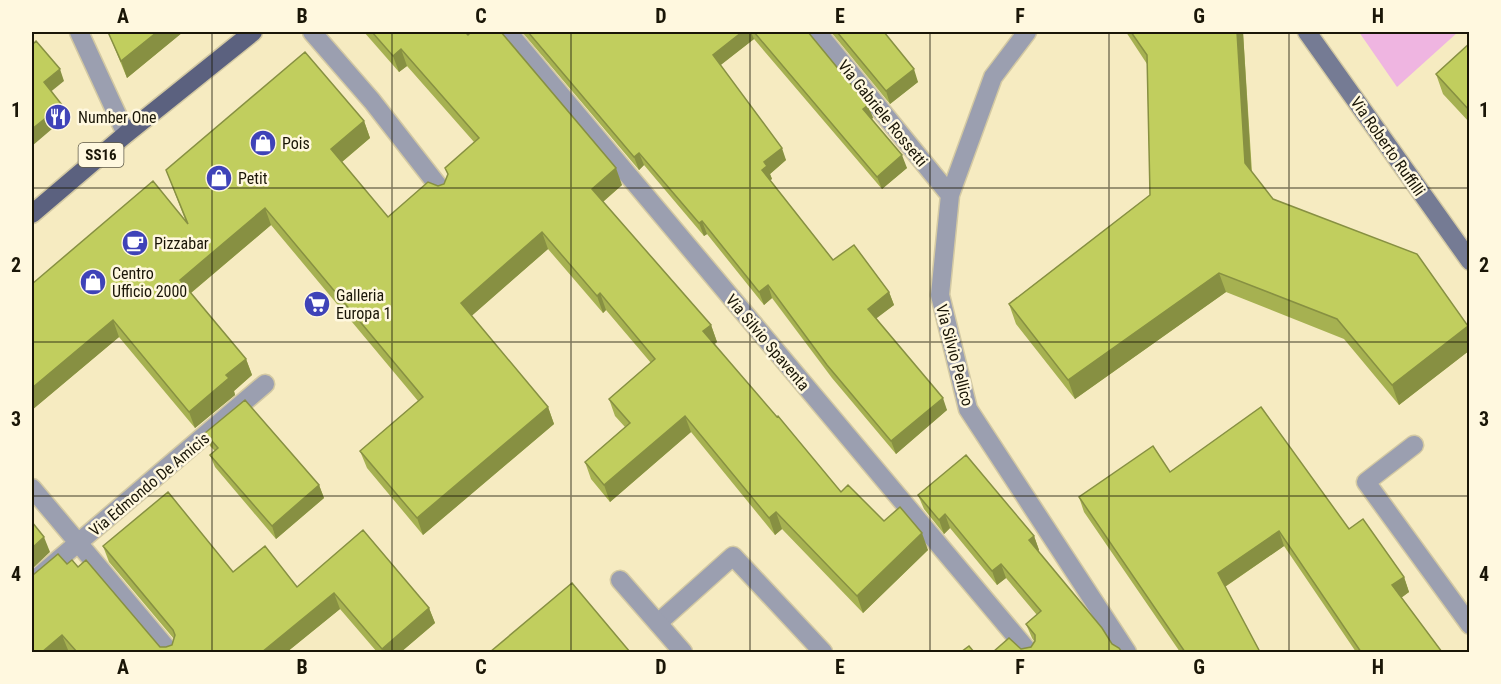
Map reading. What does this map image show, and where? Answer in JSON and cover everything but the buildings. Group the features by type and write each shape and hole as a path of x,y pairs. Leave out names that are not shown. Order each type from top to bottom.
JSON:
{"main road":[{"name":"SS16","path":"32,214 126,134 253,32"}],"street":[{"path":"79,32 126,134"},
{"path":"312,32 372,101 443,192"},
{"name":"Via Silvio Spaventa","path":"508,32 1029,652"},
{"name":"Via Gabriele Rossetti","path":"817,32 950,195"},
{"name":"Via Silvio Pellico","path":"1027,32 993,77 950,195 940,295 968,409 1127,652"},
{"name":"Via Roberto Ruffilli","path":"1307,32 1470,261"},
{"name":"Via Edmondo De Amicis","path":"32,582 265,384"},
{"path":"1414,445 1366,482 1470,625"},
{"path":"32,488 171,652"},
{"path":"658,623 733,556 823,652"},
{"path":"620,580 683,652"}],"shaded area":[{"path":"1359,32 1458,32 1397,87"}],"place":[{"name":"Number One","path":"58,117"},
{"name":"Pois","path":"263,143"},
{"name":"Petit","path":"219,178"},
{"name":"Pizzabar","path":"135,243"},
{"name":"Centro Ufficio 2000","path":"93,282"},
{"name":"Galleria Europa 1","path":"317,304"}]}
